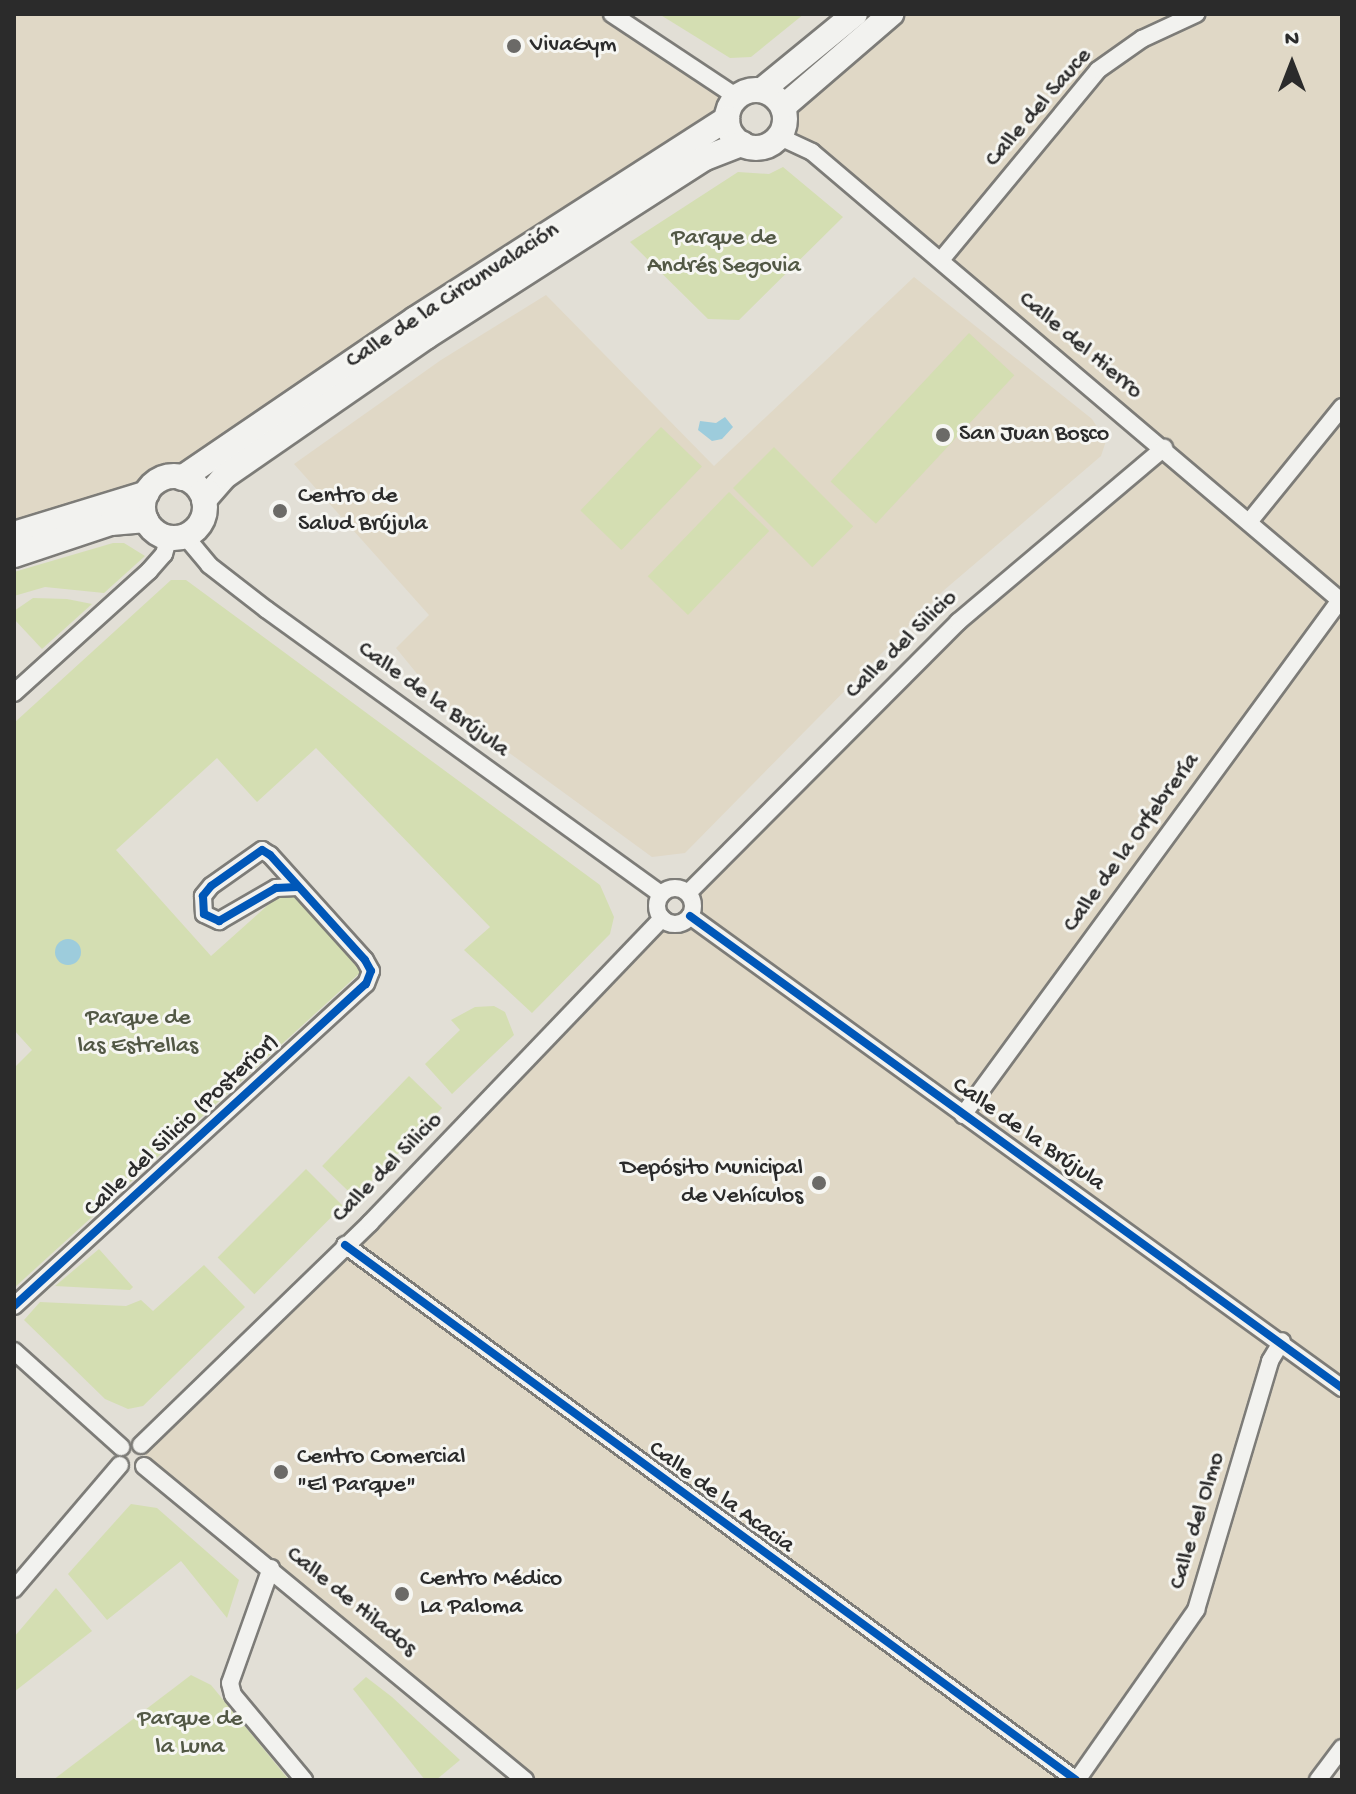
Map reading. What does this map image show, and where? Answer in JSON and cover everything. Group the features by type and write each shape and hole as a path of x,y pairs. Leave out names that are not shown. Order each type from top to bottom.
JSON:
{"street":[{"path":"612,14 638,20 732,108 742,144 761,148 780,137 786,122 783,107 762,90"},
{"path":"732,108 762,90 855,14"},
{"path":"783,107 891,14"},
{"name":"Calle del Sauce","path":"941,260 1098,70 1142,39 1196,14"},
{"name":"Calle de la Circunvalación","path":"182,478 732,108"},
{"name":"Calle del Hierro","path":"780,137 812,152 1341,601"},
{"name":"Calle de la Circunvalación","path":"204,500 225,476 426,337 705,158 742,144"},
{"path":"1249,522 1342,407"},
{"name":"Calle del Silicio","path":"688,893 958,622 1164,448"},
{"path":"14,534 147,493 164,478 182,478 196,486 204,500 203,518 177,536 149,571 14,693"},
{"path":"146,520 147,493"},
{"path":"14,555 111,523 146,520 177,536"},
{"name":"Calle de la Brújula","path":"177,536 267,610 661,894"},
{"name":"Calle de la Orfebrería","path":"963,1115 1341,601"},
{"path":"254,852 270,855 297,887 276,888 219,921 204,914 203,896 254,852"},
{"name":"Calle del Silicio (Posterior)","path":"14,1306 366,984 371,971 297,887"},
{"path":"680,888 688,893 690,916 671,924 662,919 657,911 661,894 680,888"},
{"name":"Calle de la Brújula","path":"690,916 963,1115 1282,1341 1342,1388"},
{"name":"Calle del Silicio","path":"141,1445 345,1245 662,919"},
{"name":"Calle de la Acacia","path":"345,1245 1076,1780"},
{"name":"Calle del Olmo","path":"1076,1780 1196,1610 1270,1361 1282,1341"},
{"path":"14,1351 121,1447 141,1445 144,1466 127,1471 120,1465"},
{"path":"14,1589 120,1465 121,1447"},
{"name":"Calle de Hilados","path":"144,1466 525,1780"},
{"path":"271,1568 260,1589 230,1683 233,1695 304,1780"},
{"path":"1318,1780 1342,1748"}],"shaded area":[{"path":"14,14 612,14 737,97 728,112 173,476 14,534"},
{"path":"891,14 1342,14 1342,1748 1318,1780 525,1780 144,1466 146,1451 141,1445 662,919 671,924 690,916 688,893 852,727 1164,449 812,152 780,137 786,114"},
{"path":"914,277 1092,419 1106,441 1101,456 943,591 685,853 652,857 441,703 396,648 429,615 294,464 441,360 546,295 714,466"}],"green space":[{"path":"659,14 804,14 751,57 730,58"},
{"name":"Parque de Andrés Segovia","path":"783,167 843,217 739,320 708,319 630,242 738,172 769,174"},
{"path":"969,333 1014,375 876,524 831,481"},
{"path":"661,427 702,467 621,550 580,510"},
{"path":"774,447 853,526 812,567 733,488"},
{"path":"729,492 769,531 688,615 648,576"},
{"path":"113,543 124,543 145,556 104,593 45,587 14,596 14,572"},
{"name":"Parque de las Estrellas","path":"171,580 186,580 600,885 614,917 610,934 532,1013 464,950 490,927 316,748 257,802 217,758 116,850 211,956 278,896 292,892 360,963 362,971 14,1288 14,1068 32,1050 14,1030 14,723"},
{"path":"33,598 67,599 92,604 42,649 14,619 14,611"},
{"path":"494,1006 505,1012 514,1035 452,1094 425,1064 460,1030 451,1020 475,1007"},
{"path":"409,1076 442,1108 355,1198 322,1166"},
{"path":"306,1169 343,1206 254,1294 218,1257"},
{"path":"99,1249 133,1287 130,1290 55,1286"},
{"path":"204,1265 245,1307 143,1406 128,1409 105,1399 24,1320 40,1302 126,1306 141,1300 153,1311"},
{"path":"131,1504 157,1508 239,1580 227,1618 181,1561 107,1620 68,1574"},
{"path":"56,1588 92,1631 14,1692 14,1637"},
{"name":"Parque de la Luna","path":"191,1675 211,1685 289,1780 53,1780"},
{"path":"366,1677 460,1760 436,1780 425,1780 353,1689"}],"water":[{"path":"725,417 733,427 722,439 712,441 698,430 700,421 716,423"},
{"path":"68,939 77,943 81,952 77,961 68,965 59,961 55,952 59,943"}],"cycle path":[{"path":"14,1306 366,984 371,971 365,960 270,855 262,850 211,886 203,896 204,914 219,921 276,888 297,887"},
{"path":"690,916 1342,1388"},
{"path":"345,1245 1076,1780"}],"place":[{"name":"VivaGym","path":"514,46"},
{"name":"San Juan Bosco","path":"943,435"},
{"name":"Centro de Salud Brújula","path":"280,511"},
{"name":"Depósito Municipal de Vehículos","path":"819,1183"},
{"name":"Centro Comercial \"El Parque\"","path":"281,1472"},
{"name":"Centro Médico La Paloma","path":"402,1594"}]}
